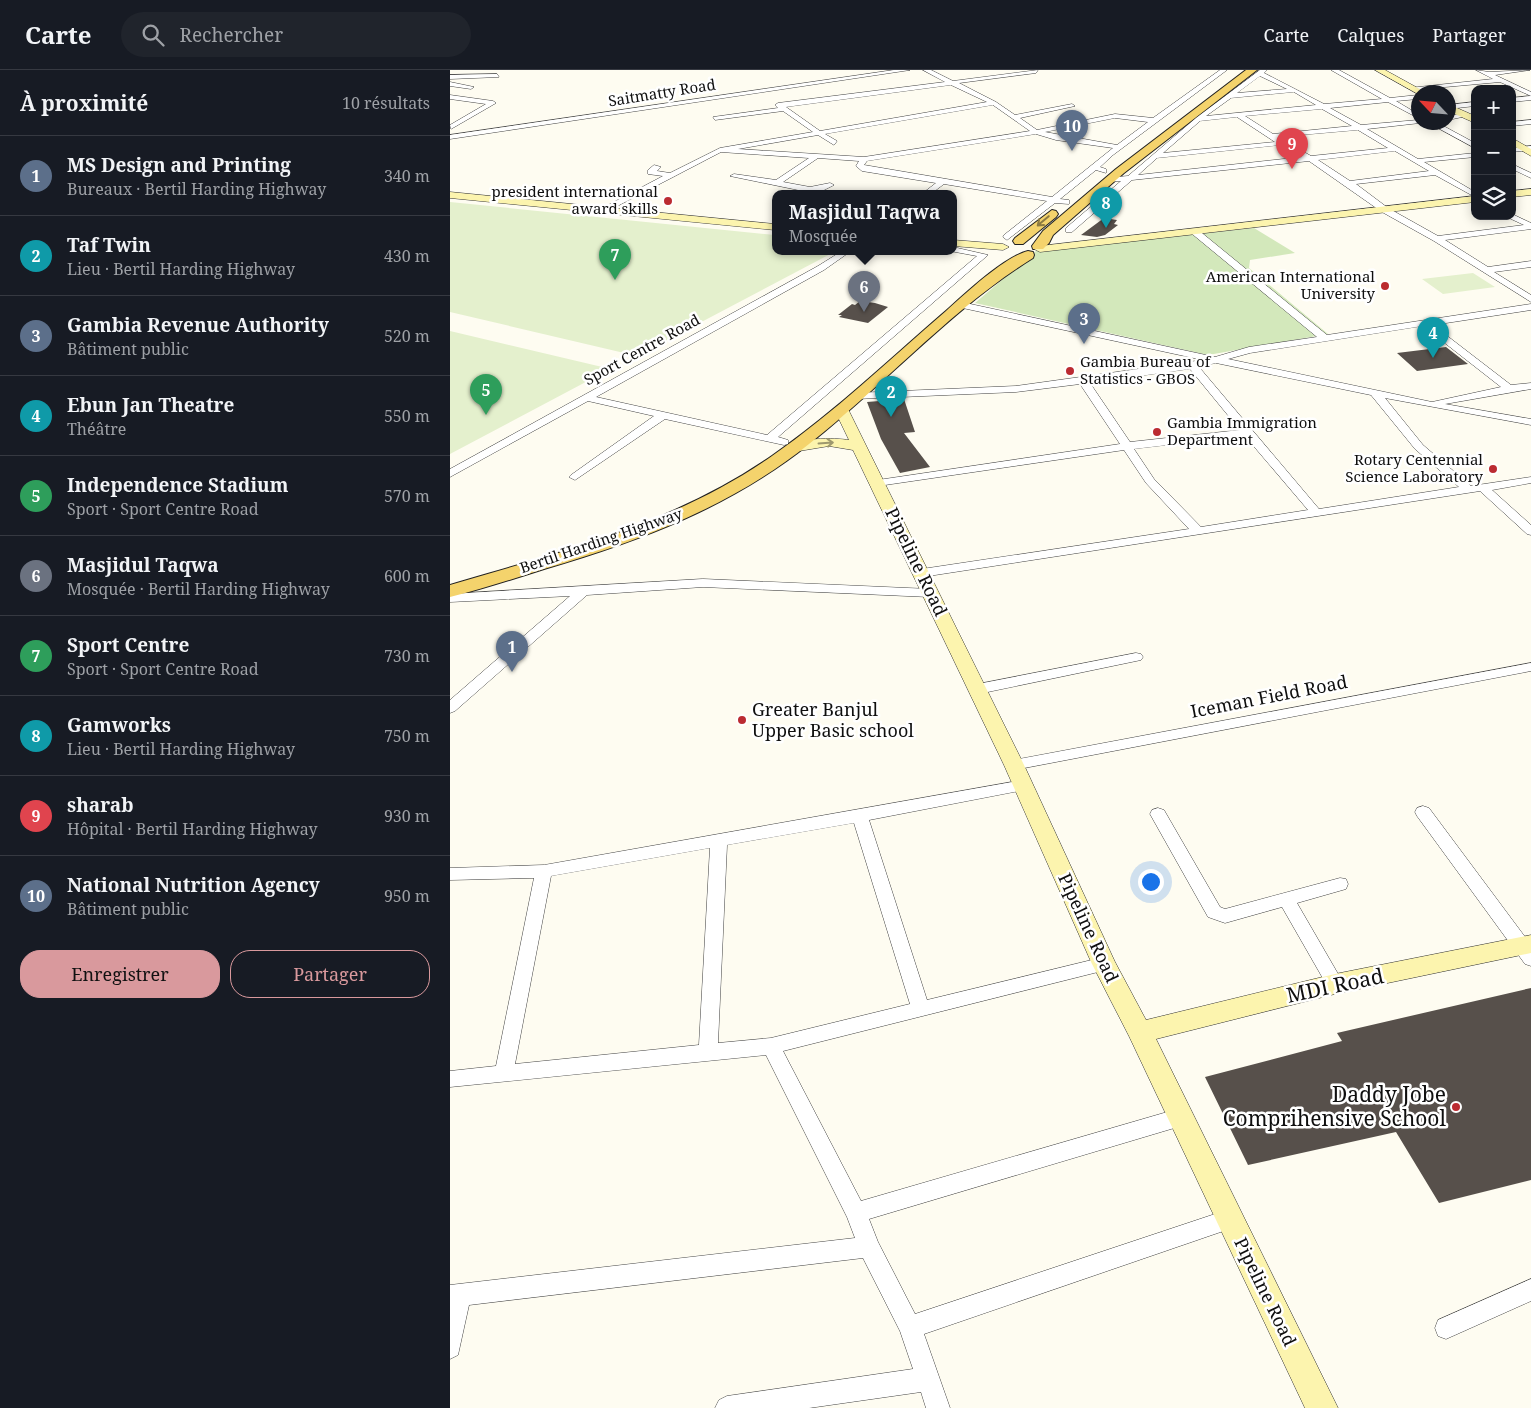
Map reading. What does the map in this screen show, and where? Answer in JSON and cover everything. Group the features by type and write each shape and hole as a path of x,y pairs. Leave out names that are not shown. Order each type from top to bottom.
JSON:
{"main road":[{"name":"Bertil Harding Highway","path":"450,578 595,535 660,512 722,483 782,442 838,399 1020,247 1066,202 1236,70"},
{"name":"Bertil Harding Highway","path":"450,591 600,544 668,520 743,483 782,442 841,409 998,273 1020,247 1045,240 1047,234 1103,173 1259,71"}],"street":[{"name":"Saitmatty Road","path":"450,137 907,70"},
{"path":"926,70 994,103 1036,132 1056,138 1118,147"},
{"path":"1020,247 1052,200 1103,173 1118,147 1152,120 1224,70"},
{"path":"1334,70 1411,112"},
{"path":"1379,70 1411,87"},
{"path":"1479,70 1529,92"},
{"path":"1488,74 1527,70"},
{"path":"715,118 1036,71"},
{"path":"1069,230 1198,119 1259,71 1471,193"},
{"path":"450,76 497,76"},
{"path":"1445,85 1500,80"},
{"path":"450,84 471,87"},
{"path":"1228,96 1295,90"},
{"path":"758,91 766,96"},
{"path":"450,97 493,103 450,127"},
{"path":"1198,119 1326,108 1411,98"},
{"path":"1516,100 1531,98"},
{"path":"773,101 834,143"},
{"path":"601,211 720,150 994,103"},
{"path":"1218,104 1310,158 1349,183 1385,210 1488,270 1531,299"},
{"path":"1456,106 1471,104"},
{"path":"1013,117 1072,106"},
{"path":"1456,111 1471,118"},
{"path":"1456,117 1465,115"},
{"path":"720,150 864,159 1036,132 1115,116 1152,120"},
{"path":"1516,124 1531,122"},
{"path":"1271,136 1411,123"},
{"path":"450,127 484,132"},
{"path":"1445,130 1471,144"},
{"path":"1156,156 1282,143"},
{"path":"1516,143 1529,150"},
{"path":"1103,173 1130,177 1394,149"},
{"path":"1516,150 1529,150"},
{"path":"1417,162 1471,155"},
{"path":"777,183 814,157"},
{"path":"864,159 860,166 864,169 1066,202"},
{"path":"657,167 651,172 671,175"},
{"path":"1516,168 1531,176"},
{"path":"1349,183 1434,173"},
{"path":"734,176 806,188 830,186"},
{"path":"931,190 942,182"},
{"path":"1516,194 1531,192"},
{"path":"450,196 772,227"},
{"path":"957,243 1020,247 1194,231 1471,199"},
{"path":"1516,218 1531,226"},
{"path":"1437,239 1531,226"},
{"path":"1194,231 1325,338"},
{"path":"782,442 984,255 957,250"},
{"name":"Sport Centre Road","path":"450,474 821,268 841,255"},
{"path":"1488,270 1531,264"},
{"path":"961,305 1428,404 1531,422"},
{"path":"855,396 1016,389 1083,381 1193,366 1249,350 1531,307"},
{"path":"1424,322 1509,388"},
{"path":"628,364 642,367"},
{"path":"1193,366 1317,514"},
{"path":"1083,381 1150,481 1198,531"},
{"path":"1428,404 1509,388 1531,386"},
{"path":"1375,393 1419,447 1470,491"},
{"path":"587,398 782,442 829,442 859,446"},
{"name":"Pipeline Road","path":"841,409 1014,764 1104,964 1140,1032 1322,1408"},
{"path":"574,477 664,414"},
{"path":"878,483 1128,446 1248,432"},
{"path":"922,573 1484,489 1531,480"},
{"path":"1484,489 1531,531"},
{"path":"450,598 703,583 930,593"},
{"path":"450,708 583,591"},
{"path":"978,689 1136,657"},
{"name":"Iceman Field Road","path":"1014,764 1531,667"},
{"path":"450,874 544,871 719,839 860,816 1023,785"},
{"path":"1424,812 1528,950"},
{"path":"1158,814 1214,912 1225,916 1340,884"},
{"path":"860,816 921,1009"},
{"path":"708,1053 719,839"},
{"path":"504,1073 544,871"},
{"path":"1286,899 1335,984"},
{"name":"MDI Road","path":"1140,1032 1335,984 1528,950"},
{"path":"450,1080 771,1046 1104,964"},
{"path":"771,1046 856,1213 869,1247 910,1327 938,1408"},
{"path":"856,1213 1181,1117"},
{"path":"910,1327 1230,1220"},
{"path":"450,1347 455,1296 869,1247"},
{"path":"1446,1328 1531,1290"},
{"path":"727,1408 928,1379"}],"green space":[{"path":"450,202 772,235 772,255 828,255 637,356 450,312"},
{"path":"1254,228 1295,253 1250,260 1249,268 1328,334 1208,355 975,303 1036,251"},
{"path":"1473,273 1495,287 1443,294 1422,279"},
{"path":"450,331 615,370 607,376 599,375 450,454"}],"building":[{"path":"1104,218 1117,220 1114,224 1118,225 1105,235 1097,237 1081,235"},
{"path":"860,301 888,307 868,323 839,317 842,315 838,315 852,304 855,305"},
{"path":"1446,347 1468,364 1417,371 1397,353"},
{"path":"904,399 915,432 904,433 930,467 900,473 881,439 867,402"},
{"name":"Daddy Jobe Comprihensive School","path":"1531,988 1531,1180 1439,1203 1396,1132 1248,1165 1205,1077 1342,1041 1337,1033"}],"place":[{"name":"National Nutrition Agency","path":"1072,151"},
{"name":"sharab","path":"1292,169"},
{"name":"president international award skills","path":"668,201"},
{"name":"Gamworks","path":"1106,228"},
{"name":"Sport Centre","path":"615,280"},
{"name":"American International University","path":"1385,286"},
{"name":"Masjidul Taqwa","path":"864,312"},
{"name":"Gambia Revenue Authority","path":"1084,344"},
{"name":"Ebun Jan Theatre","path":"1433,358"},
{"name":"Gambia Bureau of Statistics - GBOS","path":"1070,371"},
{"name":"Independence Stadium","path":"486,415"},
{"name":"Taf Twin","path":"891,417"},
{"name":"Gambia Immigration Department","path":"1157,432"},
{"name":"Rotary Centennial Science Laboratory","path":"1493,469"},
{"name":"MS Design and Printing","path":"512,672"},
{"name":"Greater Banjul Upper Basic school","path":"742,720"},
{"name":"Daddy Jobe Comprihensive School","path":"1456,1107"}]}
